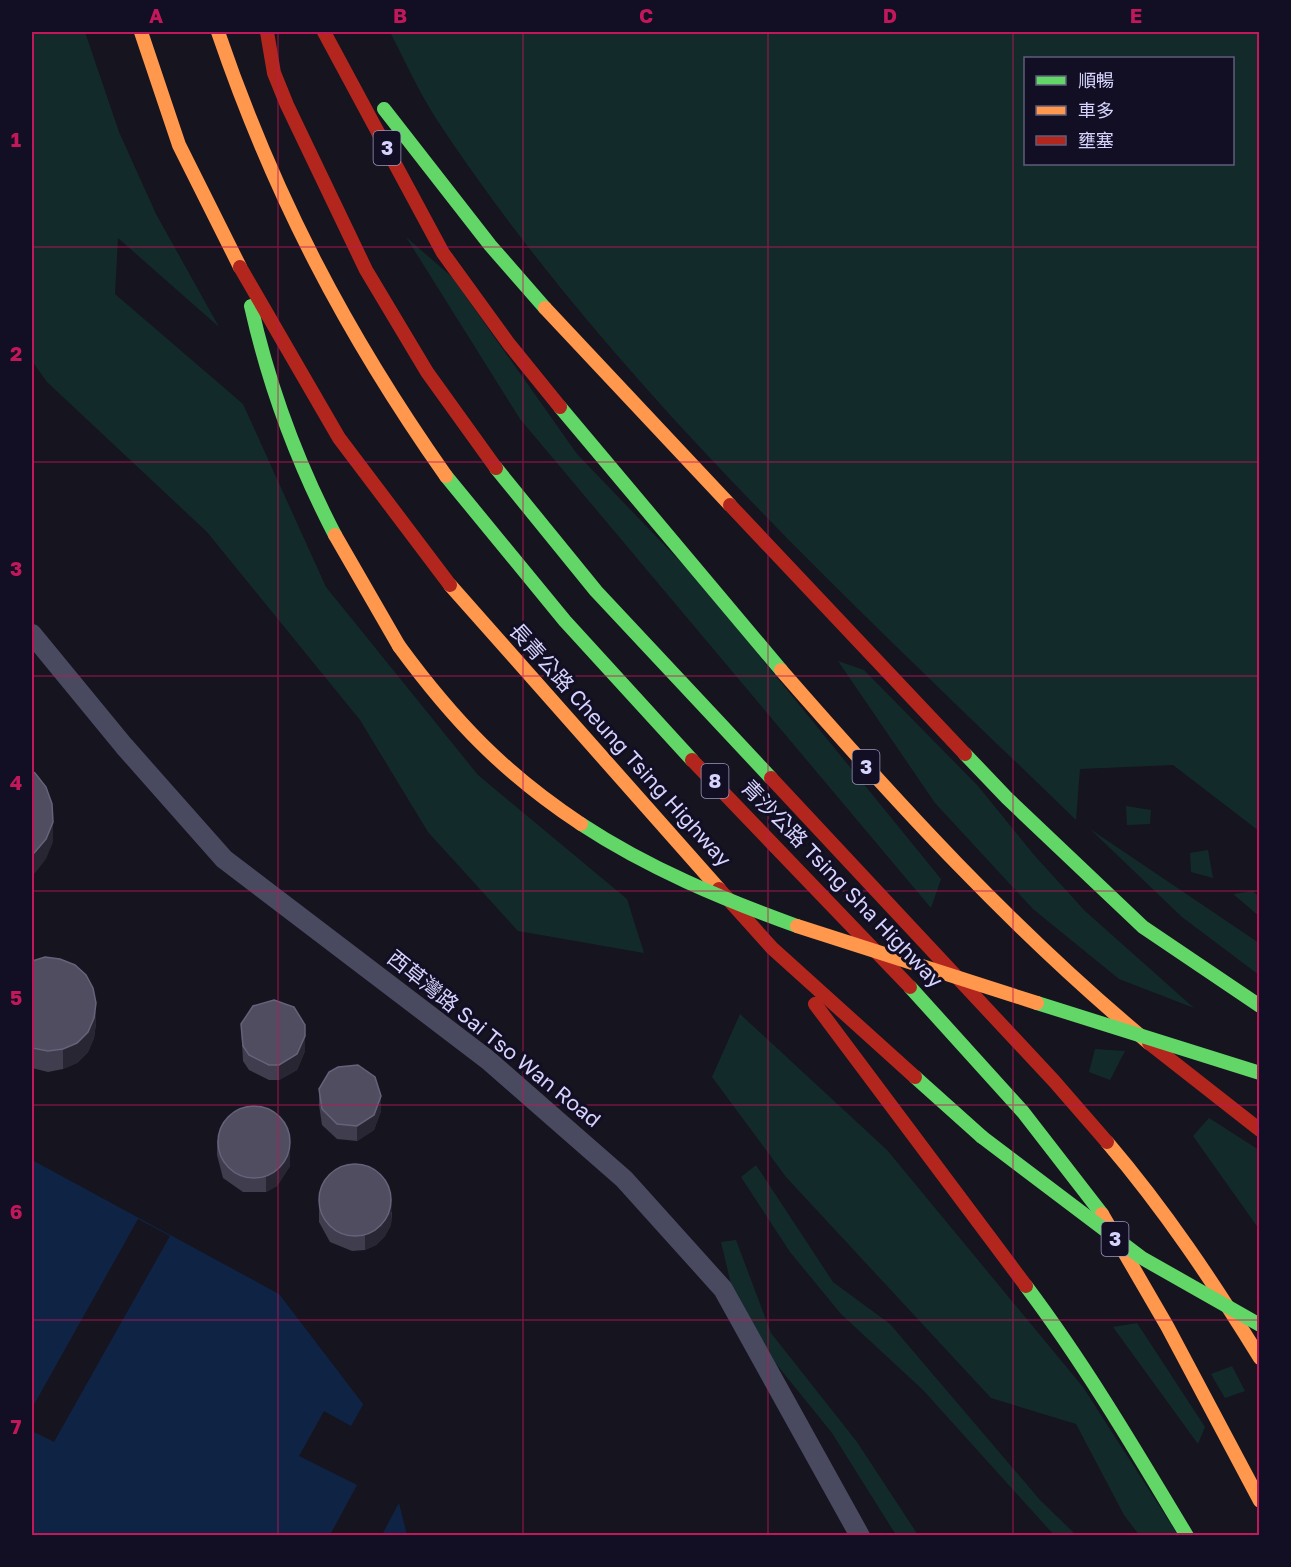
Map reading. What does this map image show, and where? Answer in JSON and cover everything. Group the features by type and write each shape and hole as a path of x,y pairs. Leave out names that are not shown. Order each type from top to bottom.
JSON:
{"highway":[{"name":"長青公路 Cheung Tsing Highway","path":"141,32 156,83 179,145 245,276 339,438 419,547 475,615 772,948 982,1137 1032,1177 1142,1258 1260,1325"},
{"path":"153,32 156,83"},
{"name":"青沙公路 Tsing Sha Highway","path":"218,32 229,68 277,186 341,314 414,429 488,530 564,620 773,844 955,1032 1094,1201 1156,1306 1260,1501"},
{"name":"青沙公路 Tsing Sha Highway","path":"267,32 274,73 313,162 380,294 450,405 524,506 596,591 1054,1081 1135,1175 1203,1266 1260,1358"},
{"path":"326,34 490,245 555,320 906,693 1007,798 1143,927 1260,1006"},
{"name":"3","path":"326,34 447,260 569,420 754,638 890,794 987,897 1088,993 1206,1092 1260,1130"},
{"path":"245,276 258,348 299,459 359,578 399,646 445,706 477,741 528,787 581,824 635,856 737,903 870,950 1260,1073"},
{"path":"772,948 1055,1325 1127,1434 1187,1536"}],"street":[{"name":"西草灣路 Sai Tso Wan Road","path":"32,634 124,746 224,859 488,1060 624,1179 723,1289 860,1536"}],"green space":[{"path":"32,32 85,32 119,132 156,214 219,327 118,238 115,294 243,404 326,587 478,775 627,899 644,953 518,931 428,832 360,720 207,532 47,382 32,361"},
{"path":"390,32 1259,32 1259,831 1173,765 1080,769 1076,820 821,572 656,399 578,309 505,216 437,120"},
{"path":"406,237 452,277 577,454 696,578 941,879 931,908 520,419"},
{"path":"838,661 864,670 978,786 1034,855 1085,911 1194,1008 1119,979 1033,909 935,803"},
{"path":"1126,806 1151,810 1150,824 1127,825"},
{"path":"1090,829 1259,943 1259,975 1182,917"},
{"path":"1208,850 1213,878 1191,872 1190,853"},
{"path":"1253,891 1259,897 1259,916 1233,894"},
{"path":"740,1014 887,1150 1083,1387 1178,1535 1139,1535 1124,1515 1076,1424 991,1398 786,1177 712,1077"},
{"path":"1095,1049 1125,1051 1110,1080 1089,1072"},
{"path":"1209,1118 1259,1150 1259,1229 1193,1136"},
{"path":"756,1165 833,1282 890,1324 1040,1500 1076,1535 1054,1535 923,1390 841,1314 790,1252 741,1177"},
{"path":"736,1240 771,1333 857,1442 918,1535 896,1535 832,1433 739,1318 721,1242"},
{"path":"1137,1323 1205,1427 1198,1444 1113,1327"},
{"path":"1232,1366 1245,1391 1225,1398 1211,1374"}],"water":[{"path":"32,1160 279,1294 363,1404 399,1503 407,1535 32,1535"}],"pier":[{"path":"138,1219 170,1236 54,1442 32,1431 32,1408"},
{"path":"365,1401 401,1499 382,1535 330,1535 357,1485 299,1456 324,1411 351,1426"}],"building":[{"path":"32,771 46,787 52,804 53,822 46,839 32,855"},
{"path":"45,957 60,959 75,965 86,975 93,988 96,1003 94,1018 88,1032 77,1043 63,1049 48,1051 32,1048 32,961"},
{"path":"274,1000 294,1007 305,1025 305,1036 297,1054 279,1065 269,1065 249,1055 243,1046 241,1024 253,1006"},
{"path":"358,1065 375,1077 381,1096 374,1115 357,1126 337,1124 322,1109 319,1089 329,1072 338,1067"},
{"path":"254,1106 274,1112 284,1122 290,1142 284,1162 274,1172 254,1178 234,1172 224,1162 218,1142 224,1122 234,1112"},
{"path":"355,1164 375,1170 385,1180 391,1200 385,1220 375,1230 355,1236 335,1230 325,1220 319,1200 325,1180 335,1170"}],"traffic: fast":[{"path":"384,109 490,245 545,308"},
{"path":"251,306 266,365 296,452 335,535"},
{"path":"560,407 781,670"},
{"path":"496,468 596,591 771,778"},
{"path":"446,476 565,621 692,760"},
{"path":"965,754 1007,798 1143,927 1260,1006"},
{"path":"581,824 632,855 686,881 797,926"},
{"path":"910,987 1023,1112 1102,1214"},
{"path":"1037,1003 1260,1073"},
{"path":"915,1077 982,1137"},
{"path":"982,1137 1142,1258 1260,1325"},
{"path":"1026,1286 1090,1378 1187,1536"}],"traffic: slow":[{"path":"141,32 179,145 240,267"},
{"path":"218,32 263,151 316,262 376,370 446,476"},
{"path":"545,308 730,505"},
{"path":"335,535 399,646"},
{"path":"450,585 719,889"},
{"path":"399,646 460,722 482,744 528,785 581,824"},
{"path":"781,670 957,864 1051,956 1149,1043"},
{"path":"797,926 1037,1003"},
{"path":"1107,1142 1188,1247 1260,1358"},
{"path":"1102,1214 1167,1326 1260,1501"}],"traffic: jam":[{"path":"267,32 274,73 287,105 366,270 427,372 496,468"},
{"path":"324,32 443,253 509,344 560,407"},
{"path":"240,267 339,438 450,585"},
{"path":"730,505 965,754"},
{"path":"692,760 910,987"},
{"path":"771,778 1054,1081 1107,1142"},
{"path":"719,889 772,948 915,1077"},
{"path":"815,1004 1026,1286"},
{"path":"1149,1043 1260,1130"}]}
